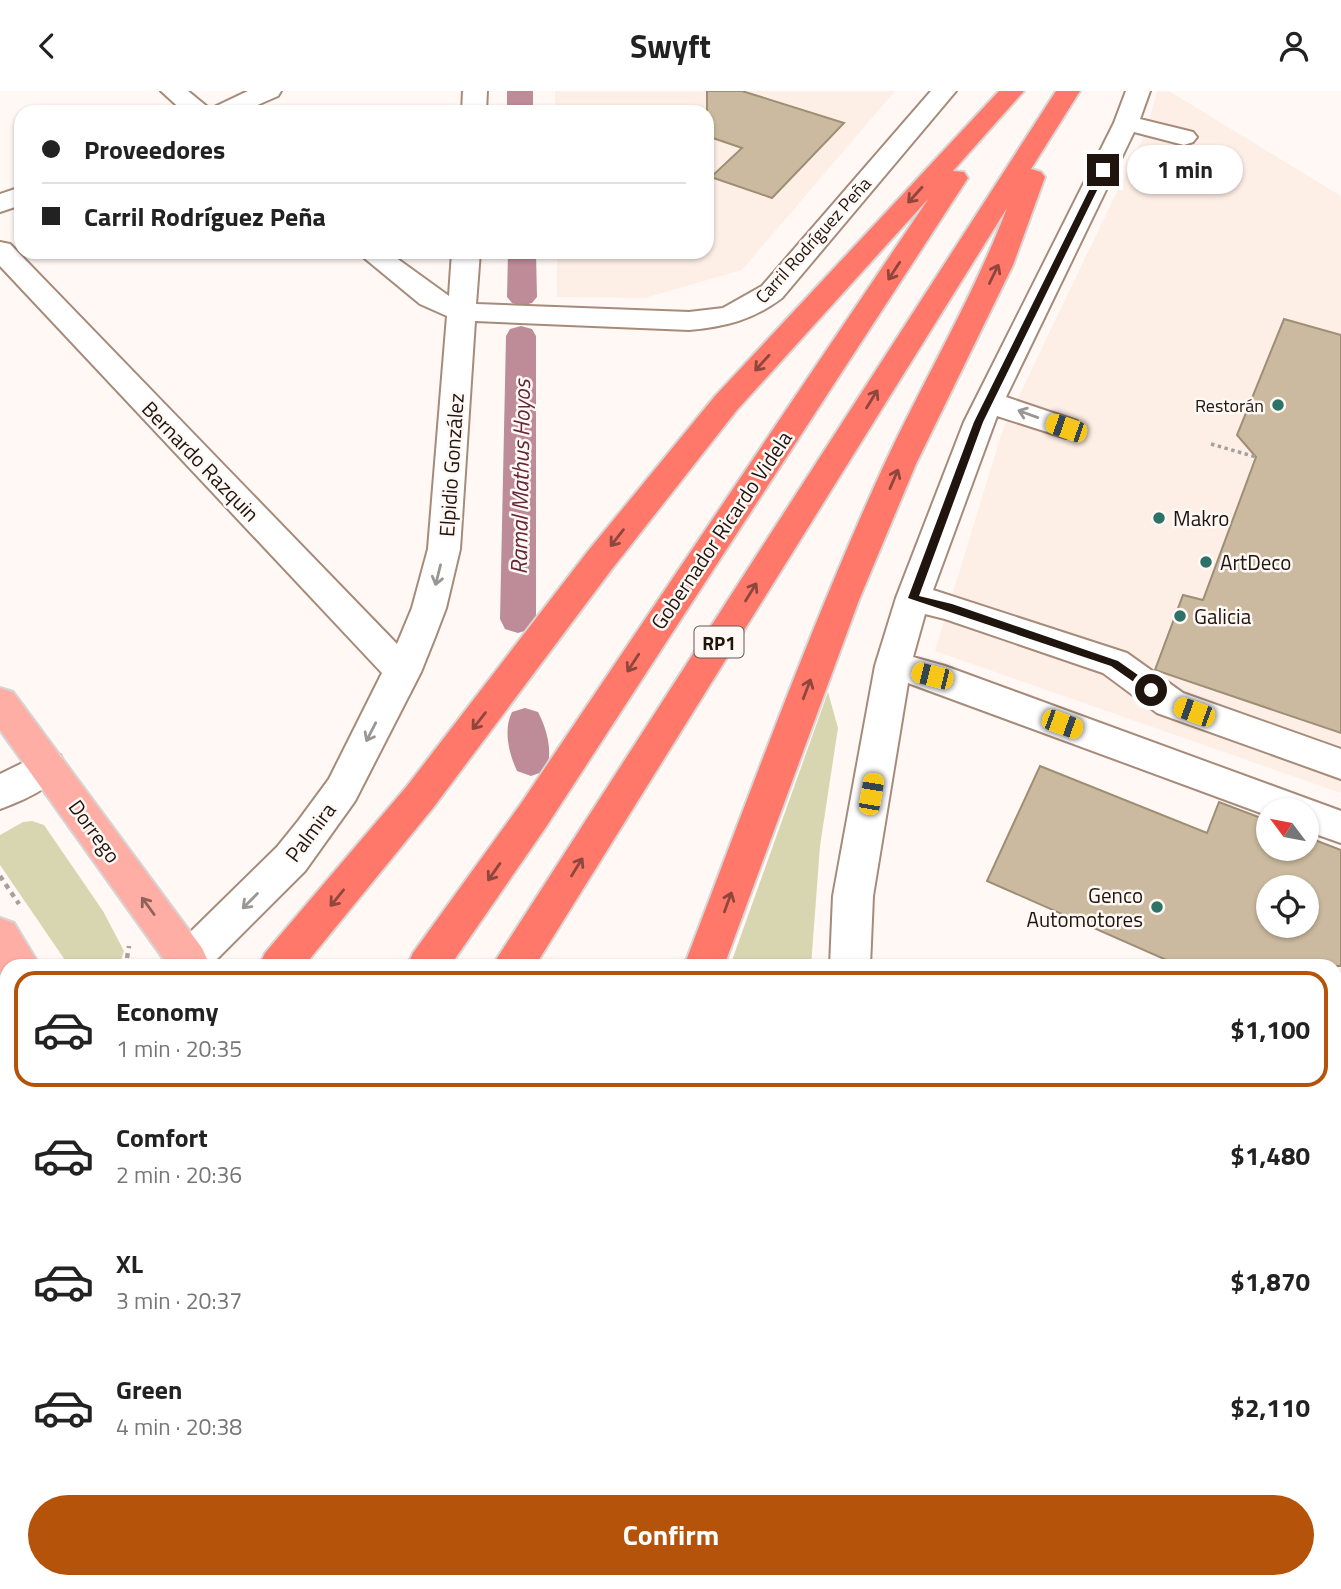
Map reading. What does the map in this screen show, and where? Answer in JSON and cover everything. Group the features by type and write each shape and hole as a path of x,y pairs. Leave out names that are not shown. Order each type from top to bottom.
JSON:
{"highway":[{"name":"Gobernador Ricardo Videla","path":"431,959 533,816 1012,91"},
{"path":"285,959 420,797 608,549 726,403 1012,91"},
{"path":"707,959 842,600 900,464 999,265 1064,97"},
{"name":"RP1","path":"516,959 1064,97"}],"main road":[{"name":"Dorrego","path":"0,702 182,959"},
{"path":"0,936 15,959"}],"street":[{"path":"173,91 190,105"},
{"path":"236,105 269,91"},
{"name":"Carril Rodríguez Peña","path":"380,259 430,298 463,312 522,317 689,321 720,319 748,311 772,292 944,91"},
{"path":"850,959 853,896 893,666 913,598 979,422 1126,123 1139,91"},
{"path":"1126,123 1184,137"},
{"name":"Bernardo Razquin","path":"0,250 403,672"},
{"name":"Elpidio González","path":"403,672 429,608 444,549 466,259"},
{"path":"989,402 1066,428"},
{"path":"913,598 949,607 1115,663 1170,703 1341,764"},
{"path":"893,666 932,676 1262,798"},
{"name":"Palmira","path":"191,959 291,859 312,832 342,790 403,672"},
{"path":"0,793 47,766"},
{"path":"1320,820 1341,827"}],"path":[{"path":"1211,444 1256,457"},
{"path":"126,959 129,947"}],"shaded area":[{"path":"555,91 895,91 742,270 645,298 557,297 557,259 714,259 714,105 555,105"},
{"name":"Makro","path":"1157,91 1169,91 1341,196 1341,793 935,651 1003,429 1147,129"},
{"path":"828,692 838,728 820,846 812,959 733,959"},
{"path":"32,821 44,825 103,911 124,951 121,959 64,959 0,865 0,835 23,822"}],"building":[{"path":"707,91 742,91 844,123 772,198 714,178 714,174 742,148 714,138 714,105 707,105"},
{"path":"1284,319 1341,335 1341,733 1155,670 1183,595 1203,600 1256,457 1237,435"},
{"name":"Genco Automotores","path":"1040,766 1207,833 1219,802 1256,816 1256,861 1320,861 1320,842 1341,850 1341,959 1164,959 987,881"}],"waterway":[{"name":"Ramal Mathus Hoyos","path":"520,91 520,105"},
{"name":"Ramal Mathus Hoyos","path":"522,259 522,297"},
{"name":"Ramal Mathus Hoyos","path":"518,619 521,336"},
{"name":"Ramal Mathus Hoyos","path":"525,723 531,760"}],"place":[{"name":"Restorán","path":"1278,405"},
{"name":"Makro","path":"1159,518"},
{"name":"ArtDeco","path":"1206,562"},
{"name":"Galicia","path":"1180,616"},
{"name":"Genco Automotores","path":"1157,907"}],"route":[{"path":"1103,170 979,422 913,598 949,607 1115,663 1151,690"}]}
